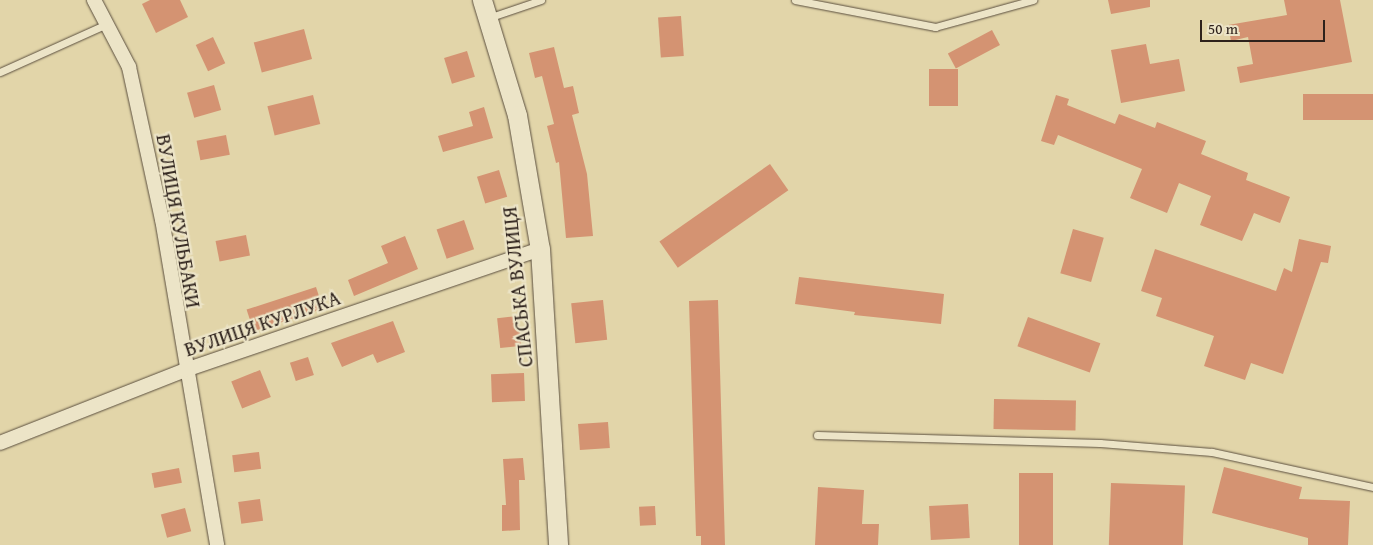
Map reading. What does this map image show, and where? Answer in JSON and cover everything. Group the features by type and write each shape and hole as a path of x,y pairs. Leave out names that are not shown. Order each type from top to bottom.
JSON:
{"street":[{"name":"ВУЛИЦЯ КУЛЬБАКИ","path":"94,0 129,67 162,219 185,370 217,545"},
{"name":"СПАСЬКА ВУЛИЦЯ","path":"485,9 517,115 540,249 558,545"},
{"name":"ВУЛИЦЯ КУРЛУКА","path":"0,443 185,370 540,249"}],"lane":[{"path":"485,9 541,0"},
{"path":"795,0 935,27 1033,0"},
{"path":"0,72 107,24"},
{"path":"817,435 1100,443 1212,452 1373,487"}],"building":[{"path":"150,0 180,0 188,17 156,33 142,4"},
{"path":"1108,0 1150,0 1150,7 1111,14"},
{"path":"1284,0 1340,0 1352,62 1240,83 1237,67 1253,64 1248,37 1231,41 1228,25 1287,15"},
{"path":"681,16 684,56 661,58 658,18"},
{"path":"304,29 312,59 262,72 254,42"},
{"path":"992,30 1000,45 956,68 948,53"},
{"path":"213,37 225,63 208,71 196,45"},
{"path":"1146,44 1150,64 1179,59 1185,91 1121,103 1111,50"},
{"path":"554,47 564,88 573,86 579,113 572,115 587,174 593,236 566,238 559,162 556,163 547,126 554,124 542,76 535,78 529,53"},
{"path":"467,51 475,77 452,84 444,58"},
{"path":"929,69 958,69 958,106 929,106"},
{"path":"214,85 221,110 194,118 187,93"},
{"path":"1303,94 1373,94 1373,120 1303,120"},
{"path":"313,95 320,124 275,135 267,106"},
{"path":"1056,95 1069,99 1067,105 1115,124 1119,114 1155,128 1157,122 1206,141 1201,154 1248,173 1246,180 1290,197 1280,223 1254,213 1242,241 1200,225 1211,196 1179,183 1167,213 1130,198 1142,169 1058,135 1054,145 1041,141"},
{"path":"484,107 493,138 443,152 438,136 473,126 469,112"},
{"path":"226,135 230,155 200,160 197,141"},
{"path":"770,164 788,190 678,268 659,241"},
{"path":"499,170 507,197 485,204 477,177"},
{"path":"464,220 474,249 447,259 437,229"},
{"path":"1073,229 1104,238 1091,282 1060,273"},
{"path":"246,235 250,256 220,262 216,241"},
{"path":"405,236 418,269 354,296 348,280 388,263 381,246"},
{"path":"1299,239 1331,246 1328,263 1321,262 1283,374 1251,363 1245,380 1204,366 1214,336 1156,316 1162,298 1141,291 1155,249 1276,291 1284,268 1292,272"},
{"path":"799,277 944,294 941,324 854,315 855,312 795,304"},
{"path":"316,287 323,309 254,331 247,310"},
{"path":"603,300 607,340 575,343 571,303"},
{"path":"718,300 725,545 701,545 701,536 696,536 689,301"},
{"path":"518,316 521,346 500,348 497,318"},
{"path":"1028,317 1100,343 1090,372 1017,346"},
{"path":"393,321 405,352 377,363 373,354 342,367 331,343"},
{"path":"308,357 314,375 296,381 290,363"},
{"path":"260,370 271,397 242,409 231,382"},
{"path":"524,373 525,401 492,402 491,374"},
{"path":"994,399 1076,400 1075,430 993,429"},
{"path":"608,422 610,448 580,450 578,424"},
{"path":"259,452 261,469 234,472 232,455"},
{"path":"523,458 525,480 519,480 520,530 502,531 502,505 506,505 503,459"},
{"path":"1224,467 1302,487 1299,499 1350,501 1348,545 1308,545 1308,538 1212,513"},
{"path":"179,468 182,483 154,488 152,473"},
{"path":"1019,473 1053,473 1053,545 1019,545"},
{"path":"1111,483 1185,486 1183,545 1109,545"},
{"path":"818,487 864,490 862,524 879,524 878,545 815,545"},
{"path":"260,499 263,521 241,524 238,502"},
{"path":"968,504 970,538 931,540 929,506"},
{"path":"655,506 656,525 640,526 639,507"},
{"path":"185,508 191,531 167,538 161,514"}]}
